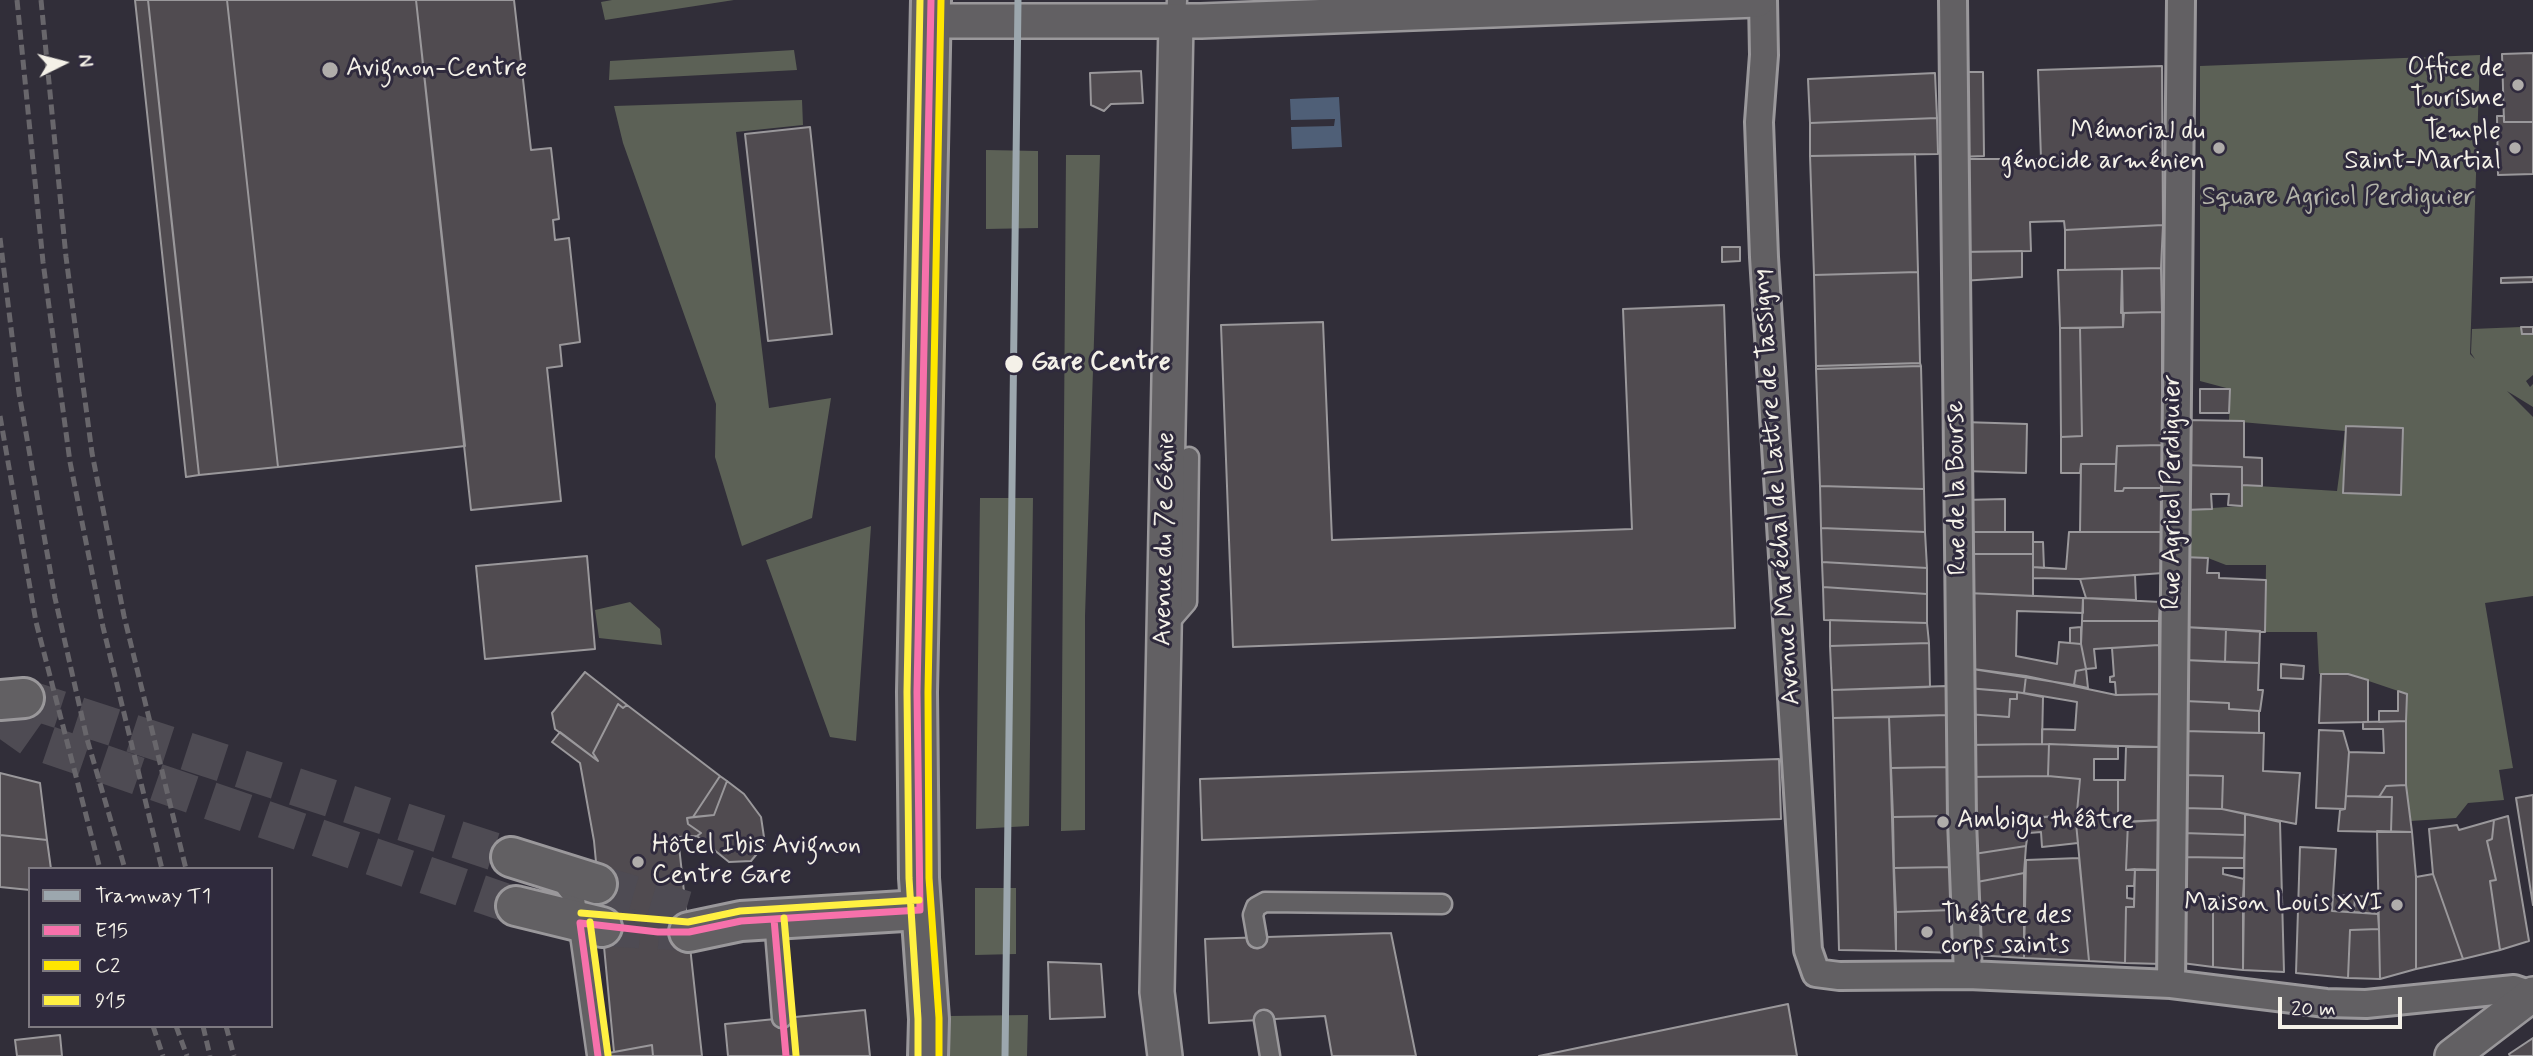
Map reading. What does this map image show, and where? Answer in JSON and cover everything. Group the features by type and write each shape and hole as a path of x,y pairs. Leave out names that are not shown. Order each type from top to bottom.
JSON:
{"main road":[{"path":"928,1056 927,990 920,910 917,692 931,11"},
{"path":"511,857 597,884"},
{"path":"516,906 591,925"},
{"path":"687,921 758,920 920,910"}],"street":[{"path":"931,11 1177,11 1757,0"},
{"name":"Avenue Maréchal de Lattre de Tassigny","path":"1763,0 1764,55 1759,122 1764,257 1808,950 1816,973 1839,976 1968,975"},
{"name":"Rue de la Bourse","path":"1953,0 1962,820 1968,975"},
{"name":"Rue Agricol Perdiguier","path":"2171,984 2181,0"},
{"name":"Avenue du 7e Génie","path":"1165,1056 1157,992 1177,11"},
{"path":"1968,975 2171,984 2366,1004 2514,989 2532,995"},
{"path":"2452,1056 2532,995"}],"lane":[{"path":"1164,628 1187,602 1189,457"},
{"path":"552,870 591,925 597,1055"},
{"path":"1257,938 1253,915 1256,906 1265,902 1442,904"},
{"path":"758,920 782,1018"},
{"path":"1264,1020 1270,1056"}],"green space":[{"path":"734,0 605,20 601,2"},
{"path":"794,50 797,70 609,80 610,61"},
{"name":"Square Agricol Perdiguier","path":"2480,55 2470,354 2475,359 2471,353 2472,329 2521,327 2522,334 2533,334 2533,375 2526,381 2530,387 2533,384 2533,407 2507,391 2533,417 2533,596 2485,603 2513,768 2499,770 2504,800 2468,803 2456,818 2411,821 2406,785 2407,694 2348,674 2319,674 2317,632 2265,632 2266,565 2226,565 2208,558 2183,557 2184,510 2241,506 2242,485 2337,491 2345,431 2229,421 2230,389 2200,381 2200,66"},
{"path":"802,100 803,125 736,132 769,408 831,398 812,518 742,546 715,457 716,404 623,143 614,106"},
{"path":"986,150 1038,151 1038,228 986,229"},
{"path":"1066,155 1100,155 1085,616 1085,830 1061,831"},
{"path":"980,498 1033,498 1029,826 976,829"},
{"path":"871,526 856,741 830,737 766,560"},
{"path":"630,602 660,629 662,645 599,638 595,610"},
{"path":"975,888 1016,888 1016,954 975,955"},
{"path":"1028,1015 1027,1056 949,1056 949,1016"}],"water":[{"path":"1339,97 1342,147 1292,149 1291,127 1334,126 1335,119 1291,120 1290,99"}],"building":[{"path":"135,0 148,0 199,475 186,477"},
{"path":"148,0 227,0 278,467 199,475"},
{"path":"227,0 416,0 465,446 278,467"},
{"name":"Avignon-Centre","path":"416,0 514,0 531,150 551,148 559,219 553,220 555,240 569,238 580,342 560,345 562,366 547,368 561,501 471,510"},
{"name":"Office de Tourisme","path":"2533,53 2533,122 2504,122 2502,54"},
{"path":"2162,66 2163,225 2065,230 2064,221 2030,222 2031,251 1961,252 1959,159 2041,159 2038,70"},
{"path":"1141,71 1143,103 1111,104 1104,111 1091,105 1090,73"},
{"path":"1957,72 1983,72 1984,156 1958,157"},
{"path":"1935,73 1937,118 1810,123 1808,79"},
{"name":"Temple Saint-Martial","path":"2497,116 2504,116 2504,122 2533,122 2533,174 2498,175"},
{"path":"1937,118 1938,154 1810,156 1810,123"},
{"path":"810,127 832,334 768,341 745,134"},
{"path":"1915,154 1918,272 1814,275 1810,156"},
{"path":"2163,225 2161,268 2065,270 2065,230"},
{"path":"1722,247 1740,247 1740,261 1722,262"},
{"path":"2022,251 2022,277 1962,281 1961,252"},
{"path":"2161,268 2162,312 2121,313 2122,269"},
{"path":"2122,269 2123,327 2060,328 2058,270"},
{"path":"1918,272 1920,363 1816,366 1814,275"},
{"path":"2533,277 2533,282 2501,283 2501,278"},
{"path":"1724,305 1735,628 1233,647 1221,325 1323,322 1332,540 1632,529 1623,309"},
{"path":"2162,312 2162,445 2117,446 2116,464 2081,464 2080,473 2061,473 2061,437 2082,436 2080,328 2123,327 2124,313"},
{"path":"2521,327 2533,327 2533,334 2522,334"},
{"path":"2060,328 2080,328 2082,436 2061,437"},
{"path":"1920,363 1921,366 1816,369 1816,366"},
{"path":"1921,366 1924,489 1820,486 1816,369"},
{"path":"2200,389 2230,389 2229,413 2200,413"},
{"path":"2185,420 2244,421 2244,457 2262,458 2262,486 2242,485 2242,467 2185,465"},
{"path":"1963,422 2027,424 2026,473 1964,471"},
{"path":"2346,426 2403,428 2401,495 2343,493"},
{"path":"2162,445 2163,488 2124,488 2123,491 2115,491 2117,446"},
{"path":"2081,464 2116,464 2115,491 2123,491 2124,488 2163,488 2162,532 2080,532"},
{"path":"2185,465 2242,467 2242,506 2228,505 2229,494 2211,494 2212,509 2184,510"},
{"path":"1820,486 1924,489 1925,532 1821,528"},
{"path":"2005,499 2005,532 1965,532 1964,500"},
{"path":"1821,528 1925,532 1927,568 1822,562"},
{"path":"1965,532 2033,532 2033,554 1965,554"},
{"path":"2069,532 2162,532 2163,573 2080,579 2033,578 2033,567 2066,569"},
{"path":"2033,542 2043,542 2044,568 2033,567"},
{"path":"1965,554 2033,554 2033,596 1967,593"},
{"path":"587,556 595,649 485,659 476,566"},
{"path":"2183,557 2208,558 2207,573 2219,573 2219,578 2266,580 2265,632 2184,627"},
{"path":"1822,562 1927,568 1927,594 1823,587"},
{"path":"2135,575 2136,600 2086,598 2080,579"},
{"path":"1823,587 1927,594 1927,623 1824,620"},
{"path":"1967,593 2083,598 2083,613 2017,611 2016,656 2057,664 2059,642 2081,644 2086,669 2076,671 2074,685 1966,668"},
{"path":"2083,598 2160,602 2159,621 2082,621"},
{"path":"1830,620 1927,623 1929,643 1830,646"},
{"path":"2082,621 2159,621 2159,645 2094,649 2096,668 2086,669 2081,644"},
{"path":"2081,627 2081,644 2070,643 2070,628"},
{"path":"2184,627 2226,629 2225,662 2184,660"},
{"path":"2226,629 2260,631 2259,663 2225,662"},
{"path":"1929,643 1930,687 1832,690 1830,646"},
{"path":"2159,645 2160,694 2116,695 2115,682 2110,682 2110,677 2114,676 2112,648"},
{"path":"2184,660 2259,663 2258,690 2263,690 2260,711 2229,709 2229,703 2185,701"},
{"path":"2281,664 2304,666 2303,679 2281,678"},
{"path":"1966,668 2026,676 2024,693 1967,688"},
{"path":"2086,669 2088,688 2074,685 2076,671"},
{"path":"585,672 627,705 623,708 618,704 593,753 598,761 555,729 552,713"},
{"path":"2321,674 2348,674 2368,680 2368,722 2319,723"},
{"path":"2026,676 2116,695 2160,694 2161,747 2042,744 2042,729 2075,730 2077,702 2024,693"},
{"path":"1946,686 1947,715 1833,718 1832,690"},
{"path":"1967,688 2017,692 2017,699 2010,699 2009,717 1966,714"},
{"path":"2398,691 2407,694 2406,721 2379,722 2379,711 2398,711"},
{"path":"2017,692 2043,697 2042,744 1967,745 1966,714 2009,717 2010,699 2017,699"},
{"path":"2184,701 2229,703 2229,709 2259,711 2259,733 2184,731"},
{"name":"Hôtel Ibis Avignon Centre Gare","path":"618,704 623,708 627,705 720,776 693,817 687,818 688,824 701,833 697,836 678,837 702,1056 653,1056 652,1045 614,1052 594,841 580,763 552,742 560,732 598,761 593,753"},
{"path":"1947,715 1948,767 1891,768 1889,717"},
{"path":"1889,717 1896,951 1839,950 1833,718"},
{"path":"2406,721 2406,785 2386,786 2379,797 2346,796 2349,752 2384,753 2383,729 2363,729 2363,722"},
{"path":"2319,730 2343,731 2349,752 2345,809 2316,808"},
{"path":"2184,731 2264,733 2263,771 2300,773 2296,824 2222,809 2223,776 2185,775"},
{"path":"2049,744 2048,776 1968,777 1967,745"},
{"path":"2049,744 2118,747 2118,759 2094,759 2094,780 2118,780 2118,822 2128,822 2126,870 2135,869 2134,886 2127,886 2127,898 2134,899 2134,907 2126,907 2125,963 2089,961 2076,823 2080,779 2048,776"},
{"path":"2126,747 2161,747 2161,820 2118,822 2118,780 2125,780"},
{"path":"1779,759 1781,819 1202,840 1200,779"},
{"path":"1948,767 1950,816 1893,817 1891,768"},
{"path":"0,773 40,783 47,840 0,835"},
{"path":"2185,775 2223,776 2222,809 2184,808"},
{"path":"720,776 727,781 714,815 693,817"},
{"path":"2048,776 2080,779 2076,823 2069,823 2067,815 1971,824 1968,777"},
{"path":"727,781 744,794 761,817 765,844 751,861 729,862 697,836 701,833 688,824 687,818 714,815"},
{"path":"2406,785 2412,832 2391,832 2392,797 2379,797 2386,786"},
{"path":"2533,795 2533,905 2516,798"},
{"path":"2346,796 2392,797 2391,832 2338,831 2340,810 2345,809"},
{"path":"2184,808 2222,809 2245,814 2245,835 2183,833"},
{"path":"2245,814 2280,822 2284,972 2243,970"},
{"path":"2067,815 2069,823 2076,823 2078,843 2042,847 2041,832 2029,833 2030,818"},
{"path":"1950,816 1952,867 1894,868 1893,817"},
{"path":"2508,816 2529,941 2500,950 2490,881 2496,880 2487,841 2492,839 2494,820"},
{"path":"2030,818 2026,846 1974,854 1971,824"},
{"path":"2161,820 2162,870 2126,870 2128,822"},
{"path":"2494,820 2492,839 2487,841 2496,880 2490,881 2500,950 2463,959 2433,874 2429,829 2457,825 2459,830"},
{"name":"Maison Louis XVI","path":"2377,831 2412,832 2416,877 2416,969 2380,979"},
{"path":"2183,833 2245,835 2244,858 2183,857"},
{"path":"0,835 47,840 51,867 28,867 28,890 0,887"},
{"path":"2026,846 2024,873 1977,882 1974,854"},
{"path":"2300,847 2336,849 2332,911 2378,914 2379,929 2350,930 2348,978 2296,973"},
{"path":"2183,857 2244,858 2244,868 2223,868 2223,874 2244,879 2243,898 2183,897"},
{"path":"2079,858 2089,961 2024,958 2026,860"},
{"path":"1952,867 1953,910 1896,912 1894,868"},
{"path":"2135,869 2162,870 2162,964 2125,963 2126,907 2134,907"},
{"path":"2024,873 2024,958 1975,955 1977,882"},
{"path":"2433,874 2463,959 2416,969 2416,877"},
{"path":"2333,895 2355,896 2354,912 2332,911"},
{"path":"2355,896 2378,897 2378,914 2354,912"},
{"path":"2183,897 2213,897 2213,967 2182,963"},
{"path":"2213,897 2243,898 2243,970 2213,967"},
{"path":"1953,910 1956,953 1896,951 1896,912"},
{"path":"2379,929 2380,979 2348,978 2350,930"},
{"path":"1391,933 1416,1056 1332,1056 1325,1016 1209,1023 1205,939"},
{"path":"1048,962 1101,964 1105,1017 1050,1019"},
{"path":"1788,1004 1797,1056 1539,1056"},
{"path":"865,1010 870,1056 728,1056 725,1024"},
{"path":"60,1035 62,1056 17,1056 15,1040"},
{"path":"2533,1038 2533,1056 2510,1056 2509,1054"},
{"path":"652,1045 653,1056 593,1056 614,1052"}],"tunnel":[{"path":"24,698 511,857"},
{"path":"0,716 34,740 516,906"},
{"path":"597,884 686,910"},
{"path":"602,927 689,932"}],"railway":[{"path":"17,0 43,262 70,462 103,627 162,867"},
{"path":"41,0 66,257 92,453 124,616 186,867"},
{"path":"0,238 19,393 55,598 87,739 124,867"},
{"path":"0,416 36,622 99,867"},
{"path":"154,1028 163,1056"},
{"path":"177,1028 187,1056"},
{"path":"203,1028 210,1056"},
{"path":"227,1028 234,1056"}],"tram line":[{"name":"T1","path":"1005,1056 1018,0"}],"transit line":[{"name":"915","path":"918,1056 909,878 907,692 920,0"},
{"name":"E15","path":"920,910 917,692 931,0"},
{"name":"C2","path":"939,1056 939,1018 929,878 928,692 941,0"},
{"name":"915","path":"581,913 688,922 740,911 919,900"},
{"name":"E15","path":"580,923 658,932 689,932 741,921 920,910"},
{"name":"915","path":"784,918 796,1055"},
{"name":"E15","path":"774,919 786,1056"},
{"name":"915","path":"590,922 608,1055"},
{"name":"E15","path":"580,923 598,1056"}],"place":[{"name":"Avignon-Centre","path":"330,70"},
{"name":"Office de Tourisme","path":"2518,85"},
{"name":"Mémorial du génocide arménien","path":"2219,148"},
{"name":"Temple Saint-Martial","path":"2515,148"},
{"name":"Gare Centre","path":"1014,364"},
{"name":"Ambigu théâtre","path":"1943,822"},
{"name":"Hôtel Ibis Avignon Centre Gare","path":"638,862"},
{"name":"Maison Louis XVI","path":"2397,905"},
{"name":"Théâtre des corps saints","path":"1927,932"}]}
